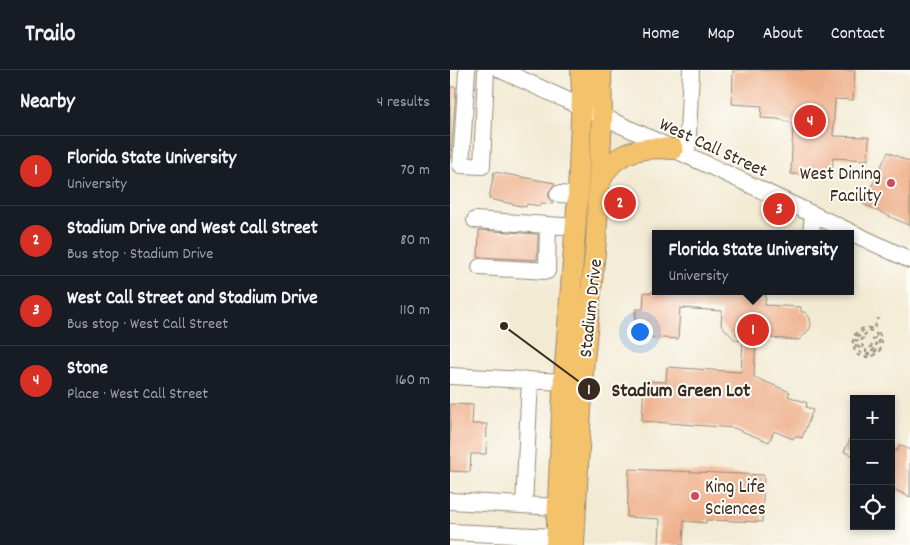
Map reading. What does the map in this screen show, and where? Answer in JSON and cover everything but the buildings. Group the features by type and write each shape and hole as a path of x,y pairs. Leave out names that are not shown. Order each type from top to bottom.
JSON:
{"main road":[{"name":"Stadium Drive","path":"562,542 558,507 564,382 576,227 568,195 582,106 581,70"},
{"name":"Stadium Drive","path":"562,542 582,388 596,242 602,116 601,70"},
{"path":"598,187 612,165 625,154 645,148 680,152"}],"street":[{"path":"467,70 461,165 482,166 486,70"},
{"name":"West Call Street","path":"501,70 847,230"},
{"path":"680,152 691,70"},
{"path":"811,230 813,214"},
{"path":"475,220 576,227"},
{"path":"480,267 547,271 548,225"},
{"name":"West Call Street","path":"854,233 910,260"},
{"path":"450,376 564,382"},
{"path":"524,505 530,380"},
{"path":"450,501 558,507"},
{"path":"456,536 562,542"}],"path":[{"path":"872,331 860,332 857,335 860,337 866,334 866,337 861,341 863,347 861,350 858,346 858,341 855,340 855,346 860,353 873,354 877,350 875,348 872,351 866,352 866,349 871,347 872,340 875,338 876,345 879,346 877,331 882,340 881,350 878,354 868,358 858,355 852,346 853,336 864,327 874,329 878,318"}],"place":[{"name":"Stone","path":"810,121"},
{"name":"West Dining Facility","path":"891,183"},
{"name":"Stadium Drive and West Call Street","path":"620,203"},
{"name":"West Call Street and Stadium Drive","path":"779,209"},
{"name":"Stadium Green Lot","path":"504,326"},
{"name":"Florida State University","path":"753,330"},
{"name":"King Life Sciences","path":"695,496"}]}
